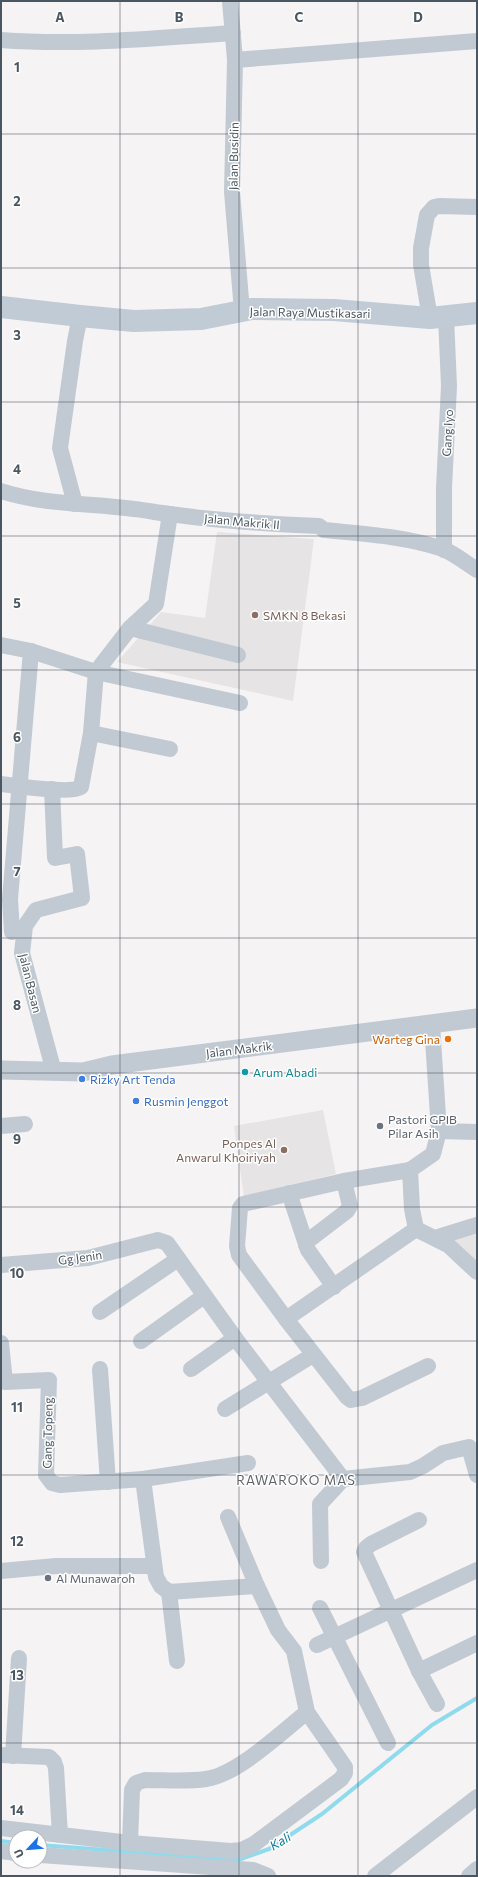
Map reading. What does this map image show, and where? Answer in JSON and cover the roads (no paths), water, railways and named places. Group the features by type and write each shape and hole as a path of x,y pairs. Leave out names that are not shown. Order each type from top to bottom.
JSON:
{"main road":[{"name":"Jalan Raya Mustikasari","path":"1,307 134,321 201,319 252,309 334,310 438,317 477,313"}],"street":[{"name":"Jalan Busidin","path":"230,1 235,60 232,192 242,311"},
{"path":"1,40 49,42 233,33"},
{"path":"235,60 477,41"},
{"name":"Gang Iyo","path":"444,550 444,488 449,386 438,317 421,255 427,215 434,207 477,207"},
{"path":"75,504 60,448 80,316"},
{"name":"Jalan Makrik II","path":"1,490 21,497 75,504 134,509 265,524 319,526 324,530 372,534 415,542 444,550 477,570"},
{"path":"1,784 77,790 81,787 83,783 91,733 96,672 130,628 156,604 170,514"},
{"path":"130,628 238,655"},
{"path":"1,645 31,651 96,672 240,703"},
{"path":"12,932 10,898 21,786 31,651"},
{"path":"91,733 170,749"},
{"name":"Jalan Basan","path":"52,789 55,858 76,854 82,898 36,910 25,926 22,953 54,1072"},
{"name":"Jalan Makrik","path":"1,1070 83,1072 112,1065 477,1018"},
{"path":"428,1366 362,1398 351,1400 313,1355 286,1319 239,1255 236,1246 240,1208 243,1204 344,1181 410,1170 433,1154 439,1132 432,1025"},
{"path":"1,1126 25,1124"},
{"path":"439,1132 477,1132"},
{"path":"410,1170 412,1209 416,1229"},
{"path":"306,1245 309,1240 346,1212 350,1206 344,1181"},
{"path":"289,1193 308,1250 334,1286"},
{"path":"435,1238 477,1225"},
{"path":"416,1229 448,1246 477,1272"},
{"path":"286,1319 416,1229"},
{"name":"Gg Jenin","path":"1,1265 88,1258 158,1240 167,1243 178,1259"},
{"path":"100,1312 178,1259 235,1338 343,1479"},
{"path":"140,1341 204,1296"},
{"path":"191,1369 235,1338"},
{"name":"Gang Topeng","path":"1,1343 5,1382 48,1380 46,1475 52,1483 60,1485 143,1479 248,1463"},
{"path":"225,1409 313,1355"},
{"path":"100,1369 108,1482"},
{"path":"321,1561 320,1504 343,1479 410,1472 423,1466 443,1453 469,1447 477,1475"},
{"path":"143,1479 154,1566 156,1577 161,1586 169,1592 257,1586"},
{"path":"1,1828 130,1843 230,1851 242,1850 254,1844 341,1779 345,1773 345,1767 342,1760 307,1712 294,1651 278,1630 257,1586 228,1517"},
{"path":"419,1520 371,1544 364,1552 419,1671 438,1704"},
{"path":"1,1571 56,1566 154,1566"},
{"path":"317,1645 477,1570"},
{"path":"169,1592 177,1661"},
{"path":"320,1608 388,1743"},
{"path":"419,1671 477,1643"},
{"path":"19,1658 7,1756 49,1757 54,1762 56,1768 60,1835"},
{"path":"130,1843 132,1790 136,1783 145,1780 206,1780 220,1775 256,1752 307,1712"},
{"path":"381,1874 477,1797"},
{"path":"48,1856 126,1869 253,1870 268,1876"},
{"path":"469,1876 477,1869"}],"waterway":[{"name":"Kali","path":"48,1846 238,1860 269,1849 322,1814 432,1725 477,1698"},
{"name":"Kali","path":"1,1841 8,1842"}],"place":[{"name":"SMKN 8 Bekasi","path":"255,615"},
{"name":"Warteg Gina","path":"448,1039"},
{"name":"Arum Abadi","path":"245,1072"},
{"name":"Rizky Art Tenda","path":"82,1079"},
{"name":"Rusmin Jenggot","path":"136,1101"},
{"name":"Pastori GPIB Pilar Asih","path":"380,1126"},
{"name":"Ponpes Al Anwarul Khoiriyah","path":"284,1150"},
{"name":"Al Munawaroh","path":"48,1578"}],"district":[{"name":"RAWAROKO MAS","path":"296,1480"}]}
